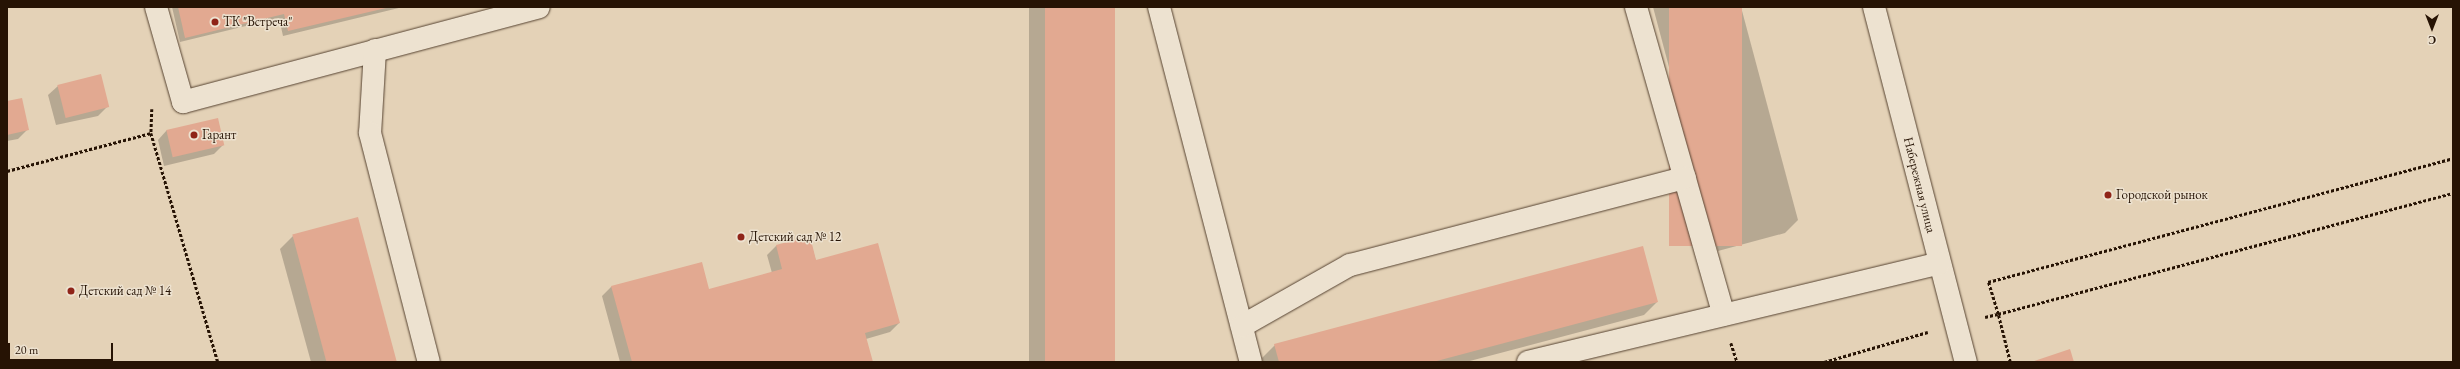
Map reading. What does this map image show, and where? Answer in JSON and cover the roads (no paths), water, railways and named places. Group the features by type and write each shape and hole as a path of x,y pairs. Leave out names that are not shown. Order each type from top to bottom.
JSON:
{"street":[{"path":"156,7 183,102 539,7"},
{"path":"1159,7 1251,362"},
{"path":"1636,7 1724,315"},
{"name":"Набережная улица","path":"1874,7 1939,264 1966,362"},
{"path":"375,50 370,133 429,362"},
{"path":"1242,326 1350,265 1685,178"},
{"path":"1528,362 1939,264"}],"place":[{"name":"ТК \"Встреча\"","path":"215,22"},
{"name":"Гарант","path":"194,135"},
{"name":"Городской рынок","path":"2108,195"},
{"name":"Детский сад № 12","path":"741,237"},
{"name":"Детский сад № 14","path":"71,291"}]}
